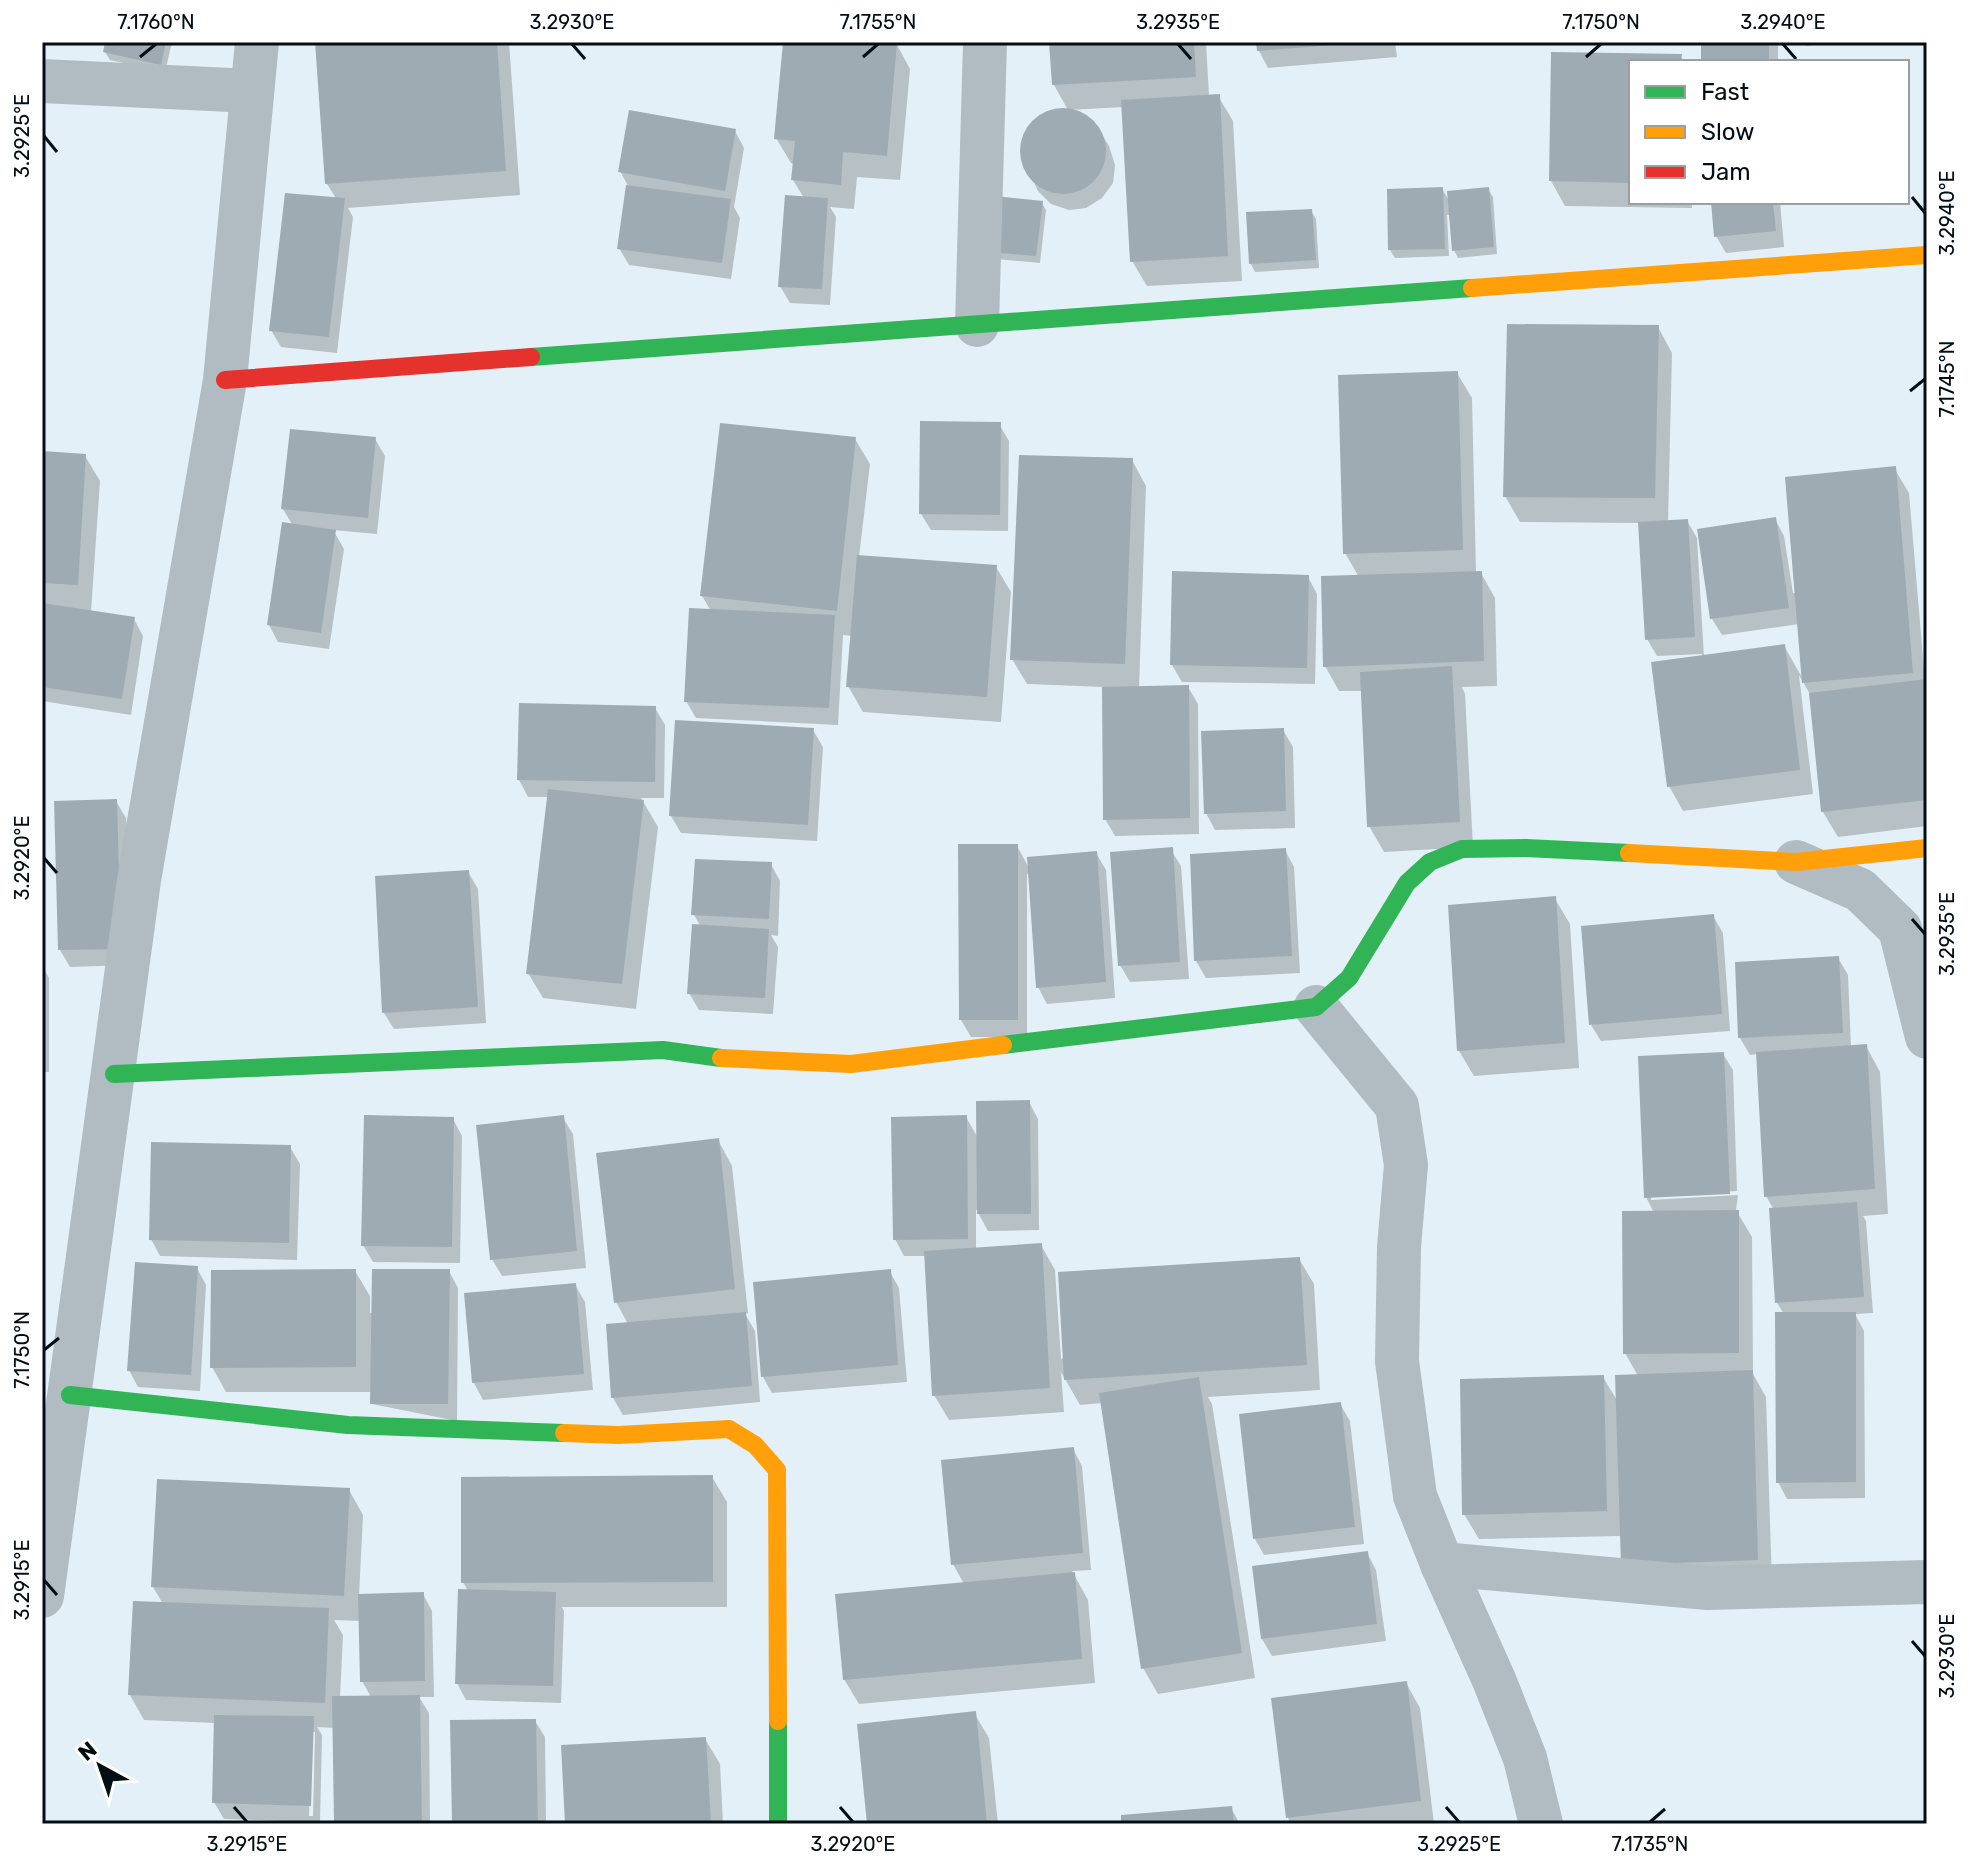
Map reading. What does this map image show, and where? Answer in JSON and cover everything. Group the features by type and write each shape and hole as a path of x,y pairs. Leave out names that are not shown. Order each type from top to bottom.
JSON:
{"street":[{"path":"42,1596 139,880 225,380 257,42"},
{"path":"977,325 985,42"},
{"path":"42,81 252,91"},
{"path":"225,380 1927,255"},
{"path":"114,1074 663,1050 725,1058 851,1064 1316,1007 1349,978 1407,883 1430,862 1462,849 1526,848 1796,862 1927,848"},
{"path":"1796,862 1860,890 1900,929 1927,1037"},
{"path":"1316,1007 1397,1106 1406,1165 1399,1247 1397,1361 1415,1496 1525,1758 1541,1824"},
{"path":"70,1395 348,1425 619,1435 729,1429 755,1445 777,1470 778,1824"},
{"path":"1442,1564 1708,1588 1927,1582"}],"building":[{"path":"105,42 166,42 161,65 103,52"},
{"path":"315,42 497,42 506,171 325,184"},
{"path":"783,42 897,42 887,156 843,152 841,185 791,180 795,141 774,139"},
{"path":"1049,42 1194,42 1196,77 1052,85"},
{"path":"1256,42 1345,42 1345,44 1257,51"},
{"path":"1701,42 1769,42 1769,60 1701,60"},
{"path":"1551,52 1682,54 1681,60 1629,60 1629,183 1549,181"},
{"path":"1220,94 1228,256 1130,262 1121,100"},
{"path":"1063,108 1087,115 1099,127 1106,151 1099,175 1087,187 1063,194 1039,187 1027,175 1020,151 1027,127 1039,115"},
{"path":"629,110 736,129 725,191 618,172"},
{"path":"626,185 731,199 722,263 617,249"},
{"path":"1443,187 1445,249 1388,250 1387,189"},
{"path":"1489,187 1494,247 1452,251 1447,191"},
{"path":"285,193 345,198 329,337 269,331"},
{"path":"785,195 828,198 822,289 778,287"},
{"path":"995,196 1043,201 1036,256 989,252"},
{"path":"1711,204 1773,204 1776,231 1714,237"},
{"path":"1312,209 1316,260 1249,264 1246,212"},
{"path":"1507,324 1659,325 1655,498 1503,497"},
{"path":"1458,371 1463,550 1343,554 1338,375"},
{"path":"920,421 1001,422 1000,515 919,514"},
{"path":"720,423 856,437 837,611 700,596"},
{"path":"290,429 376,437 368,518 281,509"},
{"path":"42,451 86,454 78,585 42,583"},
{"path":"1019,455 1133,458 1125,664 1010,660"},
{"path":"1896,466 1913,673 1802,683 1785,477"},
{"path":"1776,517 1789,608 1710,619 1697,529"},
{"path":"1688,519 1695,637 1645,640 1638,522"},
{"path":"282,522 336,530 321,633 267,625"},
{"path":"857,555 997,565 987,697 846,687"},
{"path":"1172,571 1309,575 1307,668 1170,665"},
{"path":"1482,571 1484,661 1323,667 1321,576"},
{"path":"42,603 135,617 122,699 42,687"},
{"path":"689,608 835,615 829,708 684,702"},
{"path":"1785,644 1800,770 1667,787 1651,662"},
{"path":"1452,666 1460,822 1367,827 1360,672"},
{"path":"1927,679 1927,800 1821,812 1809,693"},
{"path":"1189,685 1190,818 1103,820 1102,687"},
{"path":"519,703 656,706 655,782 517,780"},
{"path":"675,720 814,728 808,825 669,816"},
{"path":"1284,728 1286,811 1204,814 1201,731"},
{"path":"548,789 644,800 622,984 526,974"},
{"path":"117,799 121,949 58,950 54,801"},
{"path":"958,844 1018,844 1018,1020 959,1020"},
{"path":"1173,847 1180,962 1118,966 1110,852"},
{"path":"1286,848 1292,956 1194,961 1190,854"},
{"path":"1097,851 1106,982 1036,988 1027,857"},
{"path":"695,859 772,862 769,919 691,915"},
{"path":"469,870 478,1007 382,1013 375,876"},
{"path":"1556,896 1565,1043 1457,1051 1448,905"},
{"path":"1714,914 1722,1014 1589,1025 1581,926"},
{"path":"692,924 769,929 765,998 687,994"},
{"path":"1839,956 1843,1033 1738,1038 1735,962"},
{"path":"1867,1044 1875,1189 1764,1197 1756,1052"},
{"path":"1724,1052 1730,1194 1644,1198 1638,1056"},
{"path":"1030,1100 1031,1214 977,1214 976,1101"},
{"path":"364,1115 454,1117 452,1247 361,1246"},
{"path":"564,1115 577,1251 490,1260 476,1125"},
{"path":"967,1115 968,1239 893,1240 891,1117"},
{"path":"719,1138 735,1289 614,1303 596,1153"},
{"path":"151,1142 291,1145 289,1243 149,1240"},
{"path":"1857,1202 1864,1297 1775,1303 1769,1208"},
{"path":"1739,1210 1739,1353 1623,1354 1622,1211"},
{"path":"1042,1243 1050,1388 932,1396 924,1251"},
{"path":"1300,1257 1307,1365 1064,1380 1058,1272"},
{"path":"135,1262 198,1266 191,1375 127,1371"},
{"path":"356,1269 356,1367 210,1368 211,1270"},
{"path":"372,1269 450,1269 448,1404 370,1404"},
{"path":"891,1269 898,1365 761,1377 753,1282"},
{"path":"576,1283 584,1374 472,1383 464,1293"},
{"path":"746,1312 752,1386 611,1398 606,1324"},
{"path":"1775,1312 1856,1312 1856,1482 1776,1483"},
{"path":"1753,1370 1758,1560 1621,1565 1615,1375"},
{"path":"1604,1375 1607,1511 1462,1515 1460,1379"},
{"path":"1199,1377 1242,1653 1141,1669 1099,1393"},
{"path":"1341,1402 1355,1527 1253,1539 1239,1414"},
{"path":"1074,1447 1083,1553 951,1565 941,1460"},
{"path":"713,1475 713,1582 461,1583 461,1477"},
{"path":"157,1479 350,1488 344,1596 151,1587"},
{"path":"1368,1551 1377,1624 1261,1639 1252,1566"},
{"path":"1075,1572 1082,1659 843,1680 835,1594"},
{"path":"458,1589 556,1592 553,1686 455,1684"},
{"path":"424,1592 425,1681 360,1682 358,1594"},
{"path":"133,1601 329,1608 325,1703 128,1695"},
{"path":"1407,1681 1421,1801 1286,1818 1271,1698"},
{"path":"420,1695 422,1824 334,1824 332,1696"},
{"path":"976,1711 987,1824 867,1824 857,1724"},
{"path":"214,1715 314,1716 311,1806 212,1803"},
{"path":"536,1719 538,1822 452,1823 450,1720"},
{"path":"706,1737 711,1824 565,1824 561,1745"},
{"path":"1232,1806 1234,1824 1121,1824 1121,1815"}],"traffic: fast":[{"path":"531,357 1472,288"},
{"path":"1003,1045 1316,1007 1349,978 1407,883 1430,862 1462,849 1526,848 1629,853"},
{"path":"114,1074 663,1050 721,1058"},
{"path":"70,1395 348,1425 564,1433"},
{"path":"778,1721 778,1824"}],"traffic: slow":[{"path":"1472,288 1927,255"},
{"path":"1629,853 1796,862 1927,848"},
{"path":"721,1058 851,1064 1003,1045"},
{"path":"564,1433 619,1435 729,1429 755,1445 777,1470 778,1721"}],"traffic: jam":[{"path":"225,380 531,357"}]}
